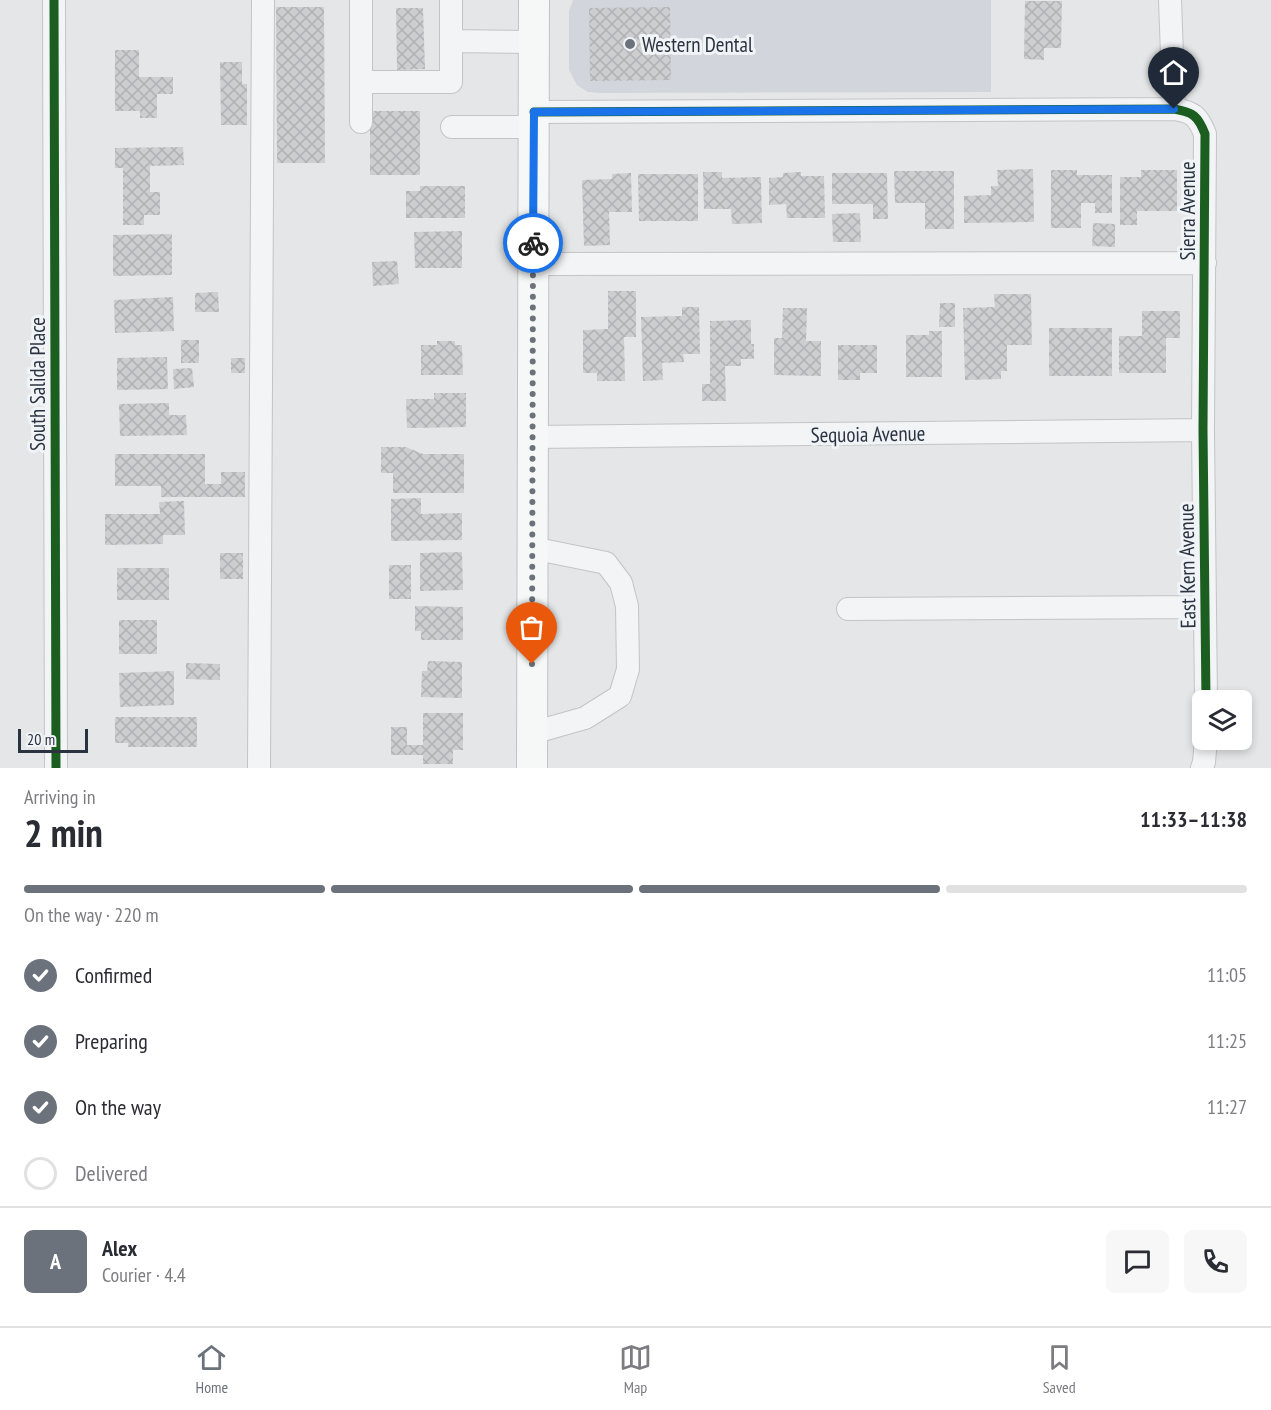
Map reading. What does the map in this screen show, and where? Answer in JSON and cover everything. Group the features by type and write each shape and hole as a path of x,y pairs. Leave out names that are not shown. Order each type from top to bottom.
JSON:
{"main road":[{"path":"532,768 534,0"}],"street":[{"name":"South Salida Place","path":"54,0 56,768"},
{"path":"259,768 263,0"},
{"path":"361,0 361,122"},
{"path":"361,82 451,82 451,0"},
{"path":"1170,0 1174,109"},
{"path":"451,41 534,42"},
{"name":"Sierra Avenue","path":"452,127 534,120 1174,109 1185,111 1194,115 1201,123 1205,134 1203,430"},
{"path":"533,264 1205,263"},
{"name":"Sequoia Avenue","path":"532,438 1203,430"},
{"name":"East Kern Avenue","path":"1203,430 1206,690"},
{"path":"532,548 606,563 621,583 627,606 628,669 620,696 585,718 532,733"},
{"path":"848,609 1205,607"},
{"path":"1202,768 1205,750"}],"shaded area":[{"path":"573,0 991,0 991,92 588,92 577,85 569,70 569,11"}],"building":[{"path":"1025,1 1062,1 1061,48 1044,48 1044,60 1024,59"},
{"path":"276,7 324,7 325,163 277,163"},
{"name":"Western Dental","path":"670,7 671,80 590,81 589,8"},
{"path":"396,8 423,8 425,69 397,70"},
{"path":"115,50 139,50 139,77 173,77 173,94 157,94 157,118 140,118 140,111 115,111"},
{"path":"220,62 242,62 242,84 247,84 247,125 221,125"},
{"path":"370,111 420,111 420,175 370,175"},
{"path":"183,147 184,165 150,166 150,192 160,192 160,215 144,215 144,225 123,225 123,168 115,168 115,148"},
{"path":"1033,169 1034,222 964,223 964,196 991,195 991,186 998,186 997,170"},
{"path":"1051,170 1077,170 1077,175 1112,175 1112,213 1095,213 1095,203 1081,203 1081,228 1051,228"},
{"path":"1141,170 1177,170 1177,211 1137,211 1137,225 1120,225 1120,177 1141,177"},
{"path":"894,171 954,171 954,229 925,229 925,203 895,203"},
{"path":"703,172 722,172 722,178 761,177 762,223 732,224 731,209 704,209"},
{"path":"801,172 801,176 824,176 825,218 787,218 786,204 769,205 769,178 783,177 783,173"},
{"path":"631,173 632,212 609,212 610,245 584,246 582,180 612,179 612,174"},
{"path":"832,173 887,173 888,219 873,219 873,204 832,204"},
{"path":"638,174 698,174 698,221 639,221"},
{"path":"420,186 465,186 465,218 406,218 406,191 420,191"},
{"path":"860,213 861,242 833,242 832,214"},
{"path":"1093,223 1115,224 1115,247 1092,246"},
{"path":"462,231 462,268 415,268 414,232"},
{"path":"172,234 172,275 113,276 113,235"},
{"path":"397,261 399,284 373,286 372,262"},
{"path":"608,291 636,291 636,337 624,337 625,381 597,381 597,373 583,373 583,330 608,329"},
{"path":"218,292 219,312 195,312 195,293"},
{"path":"994,294 1031,294 1032,345 1007,345 1007,371 1001,371 1001,379 965,380 963,308 995,307"},
{"path":"173,297 174,331 115,333 114,300"},
{"path":"940,303 955,303 955,327 939,327"},
{"path":"682,307 699,307 700,354 683,354 684,362 662,363 663,380 643,381 641,317 682,316"},
{"path":"783,308 807,308 806,341 821,341 821,376 774,375 774,338 782,338"},
{"path":"1142,311 1180,311 1180,338 1166,338 1166,373 1119,373 1119,336 1142,336"},
{"path":"751,320 751,344 754,344 754,359 741,359 741,366 725,366 726,401 702,401 702,384 710,384 710,321"},
{"path":"1049,328 1112,328 1112,376 1049,376"},
{"path":"929,331 942,331 942,377 906,377 906,335 929,335"},
{"path":"181,340 199,340 199,363 181,363"},
{"path":"437,341 455,341 455,345 462,345 463,375 421,375 421,345 437,345"},
{"path":"838,345 877,345 877,373 860,373 860,380 838,380"},
{"path":"167,357 168,389 117,390 117,358"},
{"path":"231,358 245,358 245,373 231,373"},
{"path":"192,368 194,387 174,389 173,369"},
{"path":"434,393 466,393 466,427 407,428 406,399 434,399"},
{"path":"169,403 169,415 186,415 187,435 120,436 119,404"},
{"path":"381,447 406,447 423,454 464,454 464,493 393,493 393,473 381,473"},
{"path":"115,454 205,454 205,484 221,484 221,472 245,472 245,497 161,497 161,486 115,486"},
{"path":"421,498 421,514 462,513 462,540 391,541 391,499"},
{"path":"184,501 185,535 163,535 163,544 105,545 105,514 160,514 159,502"},
{"path":"462,552 463,590 420,591 420,553"},
{"path":"220,553 243,553 243,579 220,579"},
{"path":"389,565 411,565 411,599 389,599"},
{"path":"117,568 169,568 169,600 117,600"},
{"path":"415,606 463,607 463,640 421,640 421,631 415,631"},
{"path":"119,620 157,620 157,654 119,654"},
{"path":"428,661 462,662 462,698 421,697 422,671 427,671"},
{"path":"186,663 220,664 220,680 186,679"},
{"path":"174,671 174,705 120,707 119,673"},
{"path":"423,713 463,713 463,750 453,750 453,764 423,764 423,755 391,755 391,727 407,727 407,745 423,745"},
{"path":"115,717 197,717 197,747 128,747 128,743 115,743"}],"cycle path":[{"path":"54,0 56,768"},
{"path":"534,112 1174,109 1194,116 1205,134 1203,430 1206,690"}],"way so far":[{"path":"532,664 533,243"}],"place":[{"name":"Western Dental","path":"630,44"}],"route":[{"path":"533,243 534,112 1174,109"}]}
